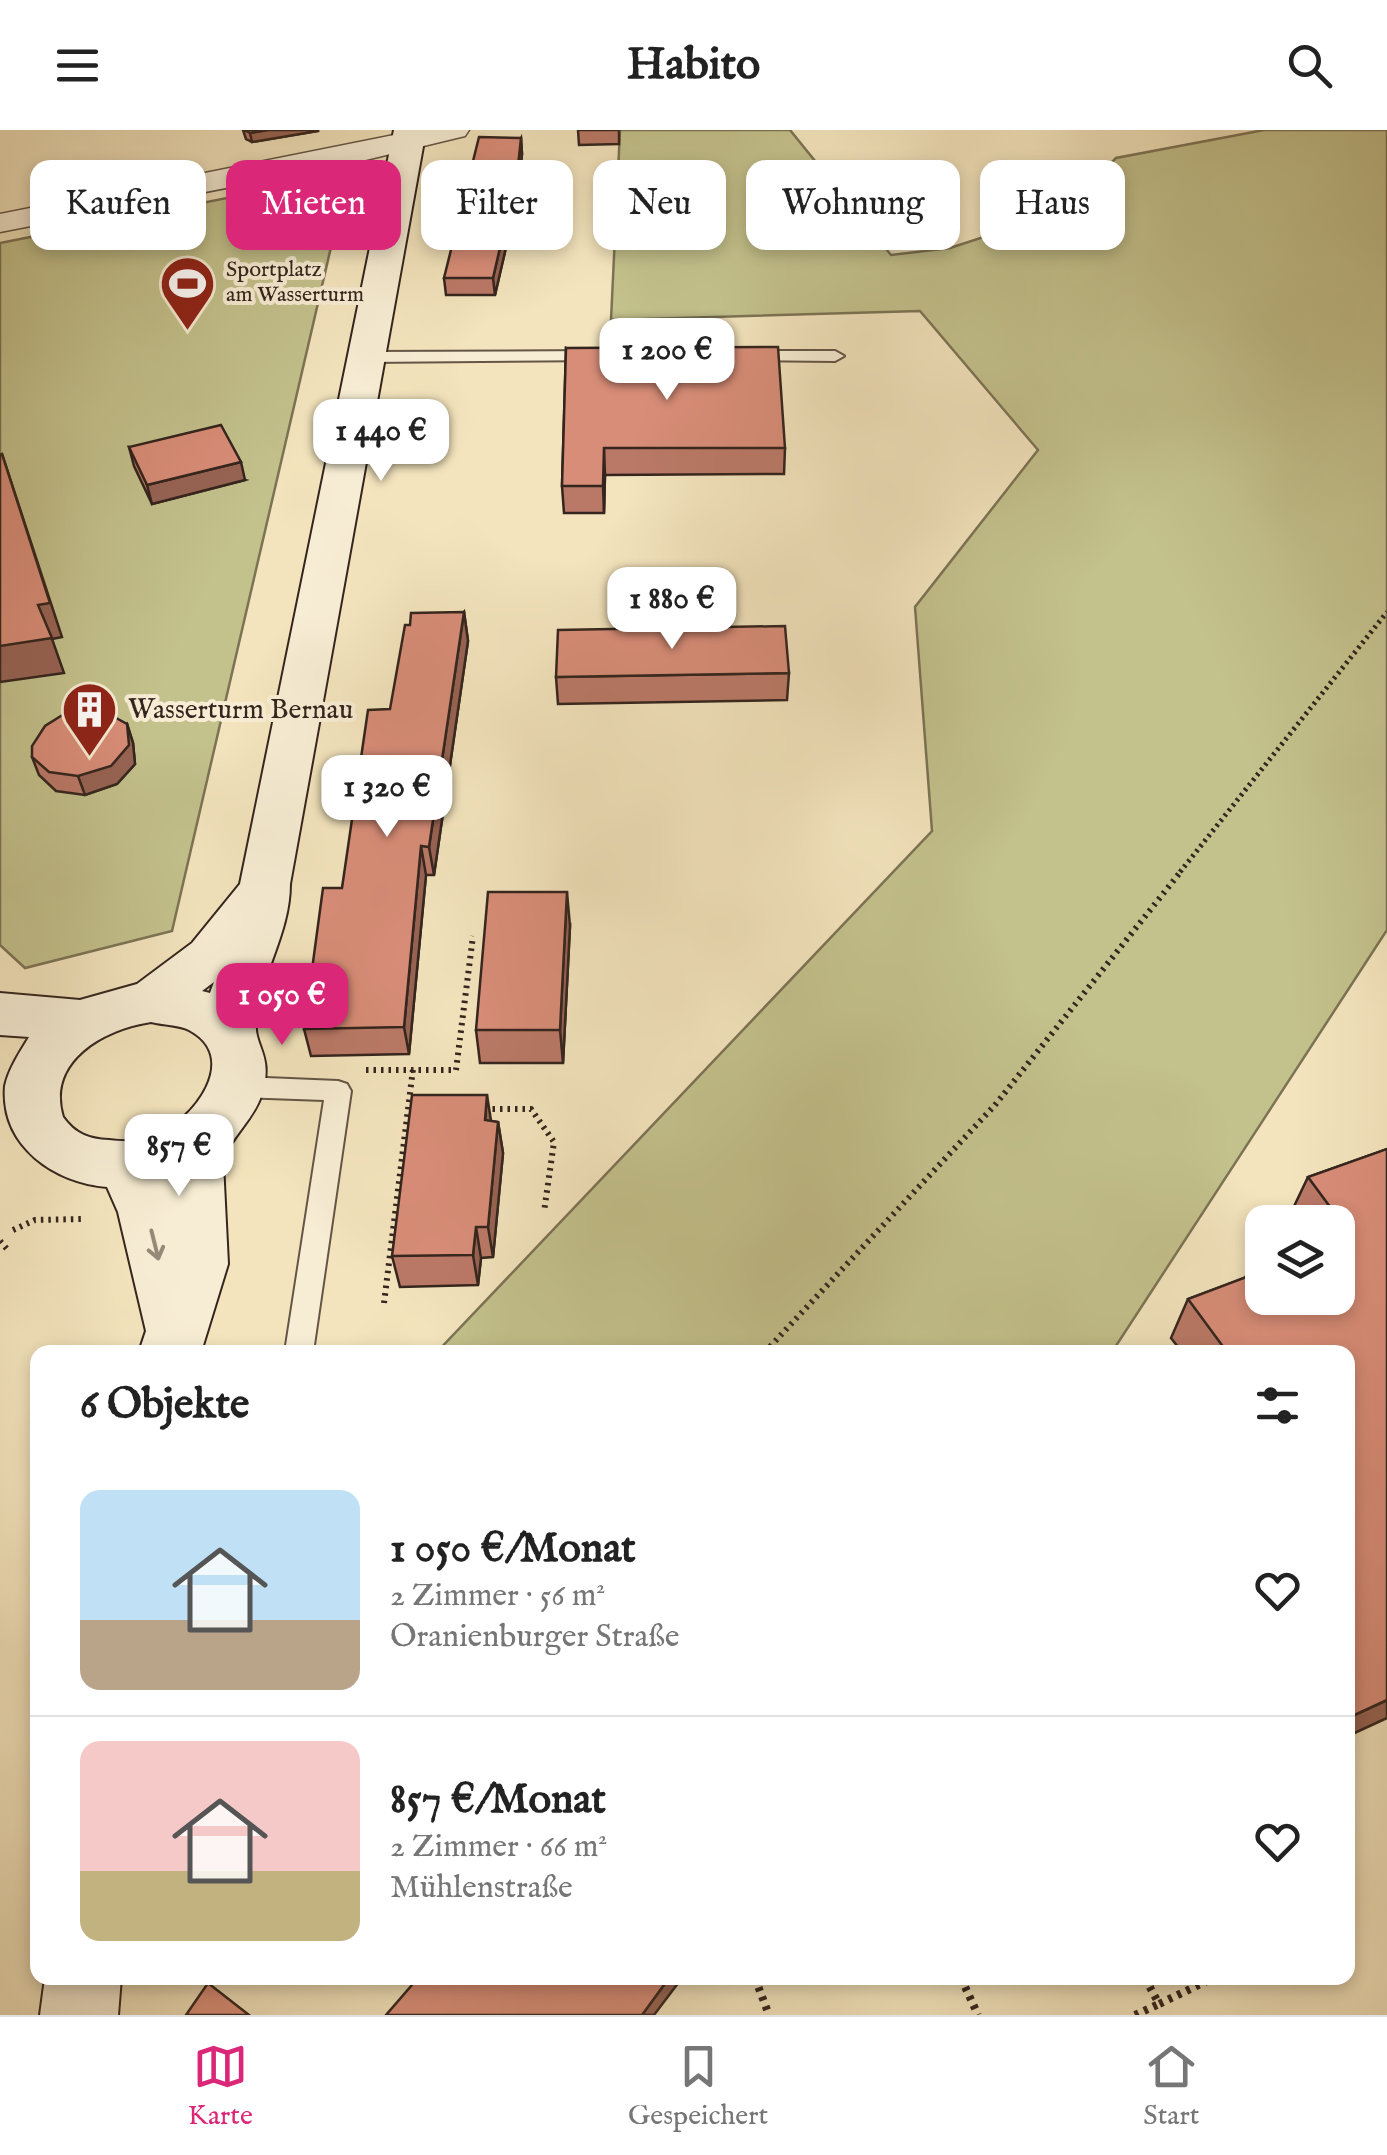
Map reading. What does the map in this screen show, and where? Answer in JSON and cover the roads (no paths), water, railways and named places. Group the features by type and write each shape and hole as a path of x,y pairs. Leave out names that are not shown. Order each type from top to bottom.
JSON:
{"main road":[{"path":"227,1030 230,1004 264,924 266,884 410,135"},
{"path":"151,1002 210,957 266,884"},
{"path":"151,1002 194,1008 227,1030 240,1056 239,1087 231,1106 200,1140 165,1158 126,1166 91,1164 50,1143 34,1120 17,1069 85,1021 117,1008 151,1002"},
{"path":"0,1014 85,1021"},
{"path":"173,1340 198,1264 194,1163 200,1140"},
{"path":"126,1166 147,1212 173,1340"},
{"path":"79,2015 81,1985"}],"street":[{"path":"0,223 410,135 455,130"}],"lane":[{"path":"368,357 623,356"},
{"path":"720,356 835,356"},
{"path":"239,1087 338,1092 300,1345"}],"place":[{"name":"Sportplatz am Wasserturm","path":"187,332"},
{"name":"Wasserturm Bernau","path":"89,759"}]}
